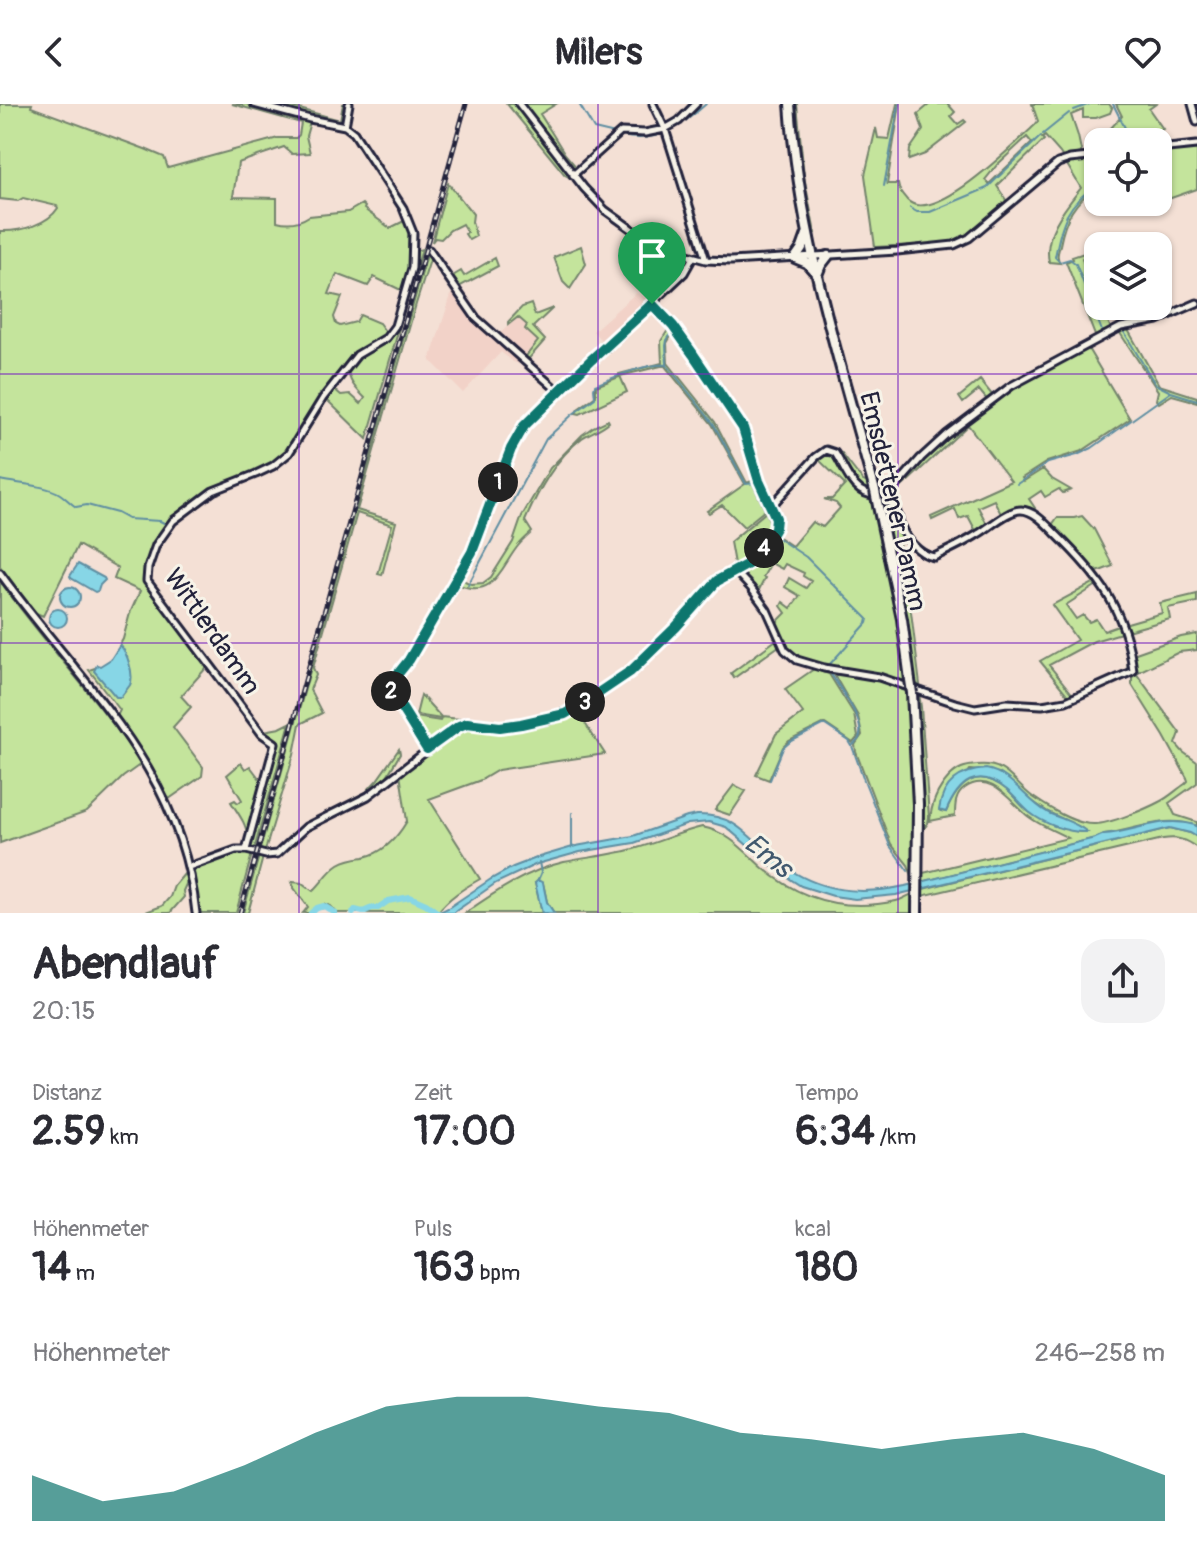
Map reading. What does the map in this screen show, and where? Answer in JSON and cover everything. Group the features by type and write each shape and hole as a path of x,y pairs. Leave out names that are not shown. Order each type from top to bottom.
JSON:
{"main road":[{"name":"Emsdettener Damm","path":"790,104 799,193 812,257 875,491 882,502 899,603 912,693 916,761 917,913"},
{"path":"807,233 795,258 807,263 817,275 828,256"}],"street":[{"path":"254,104 345,126 349,104"},
{"path":"519,104 573,175 605,210 630,230 658,245 706,260 812,257 954,245 969,238 1058,163 1084,158"},
{"path":"653,104 665,129 706,260"},
{"path":"573,175 621,132 645,133 665,129 679,121 696,104"},
{"path":"1192,104 1197,122"},
{"name":"Wittlerdamm","path":"246,850 275,743 262,734 147,581 147,575 156,545 166,528 222,486 273,466 289,453 323,398 357,355 386,338 393,330 416,246 403,208 361,141 345,126"},
{"path":"1172,148 1197,145"},
{"path":"429,250 476,318 558,391"},
{"path":"427,749 389,685 409,660 475,546 518,435 558,391 684,273 693,257"},
{"path":"882,502 946,435 1011,386 1121,327 1158,320 1197,303"},
{"path":"189,867 231,851 277,854 300,832 368,796 459,726 467,723 500,727 521,724 550,719 580,706 631,671 717,581 759,556 776,523 743,428 673,326 652,304"},
{"path":"735,571 767,610 785,650 797,660 879,677 955,703 975,708 1007,703 1042,705 1066,701 1133,671 1124,628 1097,578 1036,516 1022,510 1013,512 978,534 929,557 904,533 897,511 857,488 835,453 826,450 771,505"},
{"path":"0,573 113,716 164,795 189,867 196,913"}],"shaded area":[{"path":"457,288 472,311 498,335 518,317 538,341 523,360 523,365 513,362 501,352 463,393 430,360 453,289"},
{"path":"636,293 650,301 605,345 593,331"}],"green space":[{"path":"0,104 32,104 31,107 164,157 168,168 299,135 301,123 232,104 246,104 310,122 306,136 310,153 292,154 284,147 238,163 233,197 277,198 277,221 281,222 348,212 362,204 364,209 390,228 406,220 410,256 403,291 374,277 368,286 337,274 329,294 342,297 334,317 336,324 356,322 360,315 379,323 387,334 354,358 394,334 411,277 415,251 422,249 367,439 325,398 287,457 208,495 174,522 152,557 145,583 208,666 181,696 191,707 173,727 203,767 202,776 169,799 117,716 120,710 89,670 95,668 121,697 131,682 119,646 140,591 114,579 118,568 78,545 43,616 34,612 0,566 0,231 33,226 58,208 23,198 18,201 0,199","holes":["348,368 349,377 365,398 361,404 350,394 341,395 333,388"]},
{"path":"281,104 340,120 335,122 279,108"},
{"path":"343,104 348,104 345,118 340,120"},
{"path":"507,104 517,104 569,172 569,177 565,175"},
{"path":"523,104 556,104 540,114 579,170 574,172"},
{"path":"794,104 797,104 804,176 815,233 812,234 799,162"},
{"path":"897,104 900,104 887,184 898,184 907,200 919,205 935,202 953,193 1009,149 1038,121 1032,104 1109,104 1112,108 1110,113 1096,118 1083,118 1083,110 1071,115 1084,160 1084,197 1068,219 1058,252 1060,263 1049,262 1049,241 1057,222 1081,188 1060,153 1045,136 997,186 1006,200 1002,207 970,235 956,243 875,247 865,175 876,128 878,138 889,139","holes":["1027,137 1032,143 989,184 985,180 997,165"]},
{"path":"930,104 948,104 955,112 951,116 958,124 964,120 966,122 925,154 909,160 910,149 923,130 918,114"},
{"path":"1116,104 1156,104 1149,109 1162,128 1111,128 1122,116"},
{"path":"1197,147 1197,189 1172,198 1172,150"},
{"path":"448,183 473,214 476,236 469,240 462,224 432,242"},
{"path":"581,246 586,264 570,289 563,282 554,257"},
{"path":"428,251 432,255 357,510 396,522 382,575 378,574 392,525 357,513 313,668 316,675 310,690 322,713 300,724 265,851 260,849"},
{"path":"1084,253 1084,308 1066,262"},
{"path":"495,258 498,266 457,288 451,277 461,271 464,276"},
{"path":"531,304 535,315 553,308 533,327 545,340 526,362 523,360 538,341 518,317 508,325 508,322 522,307"},
{"path":"1089,320 1107,320 1111,329 1096,338"},
{"path":"1127,328 1159,385 1197,397 1197,402 1172,395 1159,403 1156,400 1158,391 1118,330"},
{"path":"668,330 673,333 667,343 668,363 715,422 747,483 754,480 765,510 744,527 722,505 709,513 707,511 745,484 712,424 665,366 620,376 627,392 580,414 576,413 596,396 596,386 619,377 619,374 662,363 661,341"},
{"path":"1087,347 1130,419 1082,451 1047,462 1022,478 1024,481 1043,469 1052,479 1071,490 1063,493 1059,489 1045,497 1041,491 1029,499 1035,508 1033,511 1018,508 1002,516 994,500 978,507 988,526 977,533 968,516 959,519 955,509 932,520 931,517 1011,481 968,425 904,485 893,491 935,447 982,408 1024,380"},
{"path":"980,380 993,396 988,401 979,390 963,403 959,397"},
{"path":"608,420 572,446 556,466 525,521 532,532 495,579 481,588 460,585 463,580 471,584 483,583 491,577 513,542 522,516 550,468 582,435"},
{"path":"827,452 835,455 841,453 863,481 869,483 880,499 890,506 899,530 908,541 899,544 907,579 920,685 799,658 790,652 775,624 786,613 781,606 783,602 791,608 800,596 785,587 789,578 806,588 811,581 803,576 804,573 785,564 782,569 771,563 759,590 744,577 743,571 759,561 776,532 792,546 812,522 823,527 840,508 824,499 832,499 845,485 817,458"},
{"path":"766,512 772,528 765,540 749,559 738,566 734,564 730,542"},
{"path":"1082,516 1094,529 1113,566 1097,572 1052,525 1057,518"},
{"path":"0,581 141,764 87,812 0,843"},
{"path":"1097,581 1107,597 1097,585 1066,605 1076,619 1083,615 1089,622 1096,619 1104,631 1121,625 1130,651 1131,670 1127,671 1128,654 1121,633 1094,641 1049,665 1073,695 1069,697 1040,661 1077,640 1052,605"},
{"path":"1197,594 1197,602 1168,608 1170,619 1127,631 1124,624 1162,613 1160,603"},
{"path":"1197,634 1197,650 1179,652 1136,673 1180,733 1176,744 1197,762 1197,783 1169,803 1175,815 1197,822 1197,827 1174,822 1150,824 922,882 923,873 1068,838 1034,820 1000,790 983,783 965,788 959,794 955,816 930,821 942,787 952,774 962,768 987,765 1002,770 1047,806 1087,824 1109,822 1137,812 1185,784 1187,778 1132,685 1135,673 1133,654","holes":["970,770 999,773 1048,812 1087,832 1041,819 1026,810 1007,790 986,779 970,781 956,793 946,812 941,811"]},
{"path":"776,640 779,646 734,678 731,673"},
{"path":"814,669 829,674 854,714 858,737 853,743 823,724 783,747 769,780 756,775 776,734 803,713 785,689"},
{"path":"833,673 862,676 908,688 914,787 912,876 908,865 891,844 856,752 855,745 862,735 858,716"},
{"path":"915,690 919,693 921,707 929,817 923,830 921,830"},
{"path":"421,695 441,717 460,719 467,727 524,727 577,711 605,754 498,770 481,780 429,799 480,879 457,894 437,913 337,913 325,904 325,908 313,913 303,913 308,907 292,882 302,883 313,891 339,864 371,855 383,848 407,821 400,774 430,750 409,716 441,719 416,715"},
{"path":"290,723 254,850 249,847 277,744 264,731"},
{"path":"399,749 400,754 384,781 366,795 303,828 285,843 302,825 366,792"},
{"path":"241,763 245,769 250,766 262,782 247,836 244,823 231,802 242,800 227,775"},
{"path":"734,785 746,791 730,815 715,810"},
{"path":"702,827 728,838 778,879 809,896 860,905 896,901 913,894 913,913 554,913 547,902 543,883 535,883 542,913 465,913 538,870 628,850"},
{"path":"1170,828 1197,837 1197,848 1181,839 1163,839 922,896 923,889"},
{"path":"242,851 252,854 236,913 199,913 196,868"},
{"path":"259,856 263,857 248,913 243,913"},
{"path":"185,873 184,897 170,913 143,913 162,906"}],"water":[{"path":"78,564 104,578 98,591 71,578"},
{"path":"70,587 77,590 80,597 77,604 70,607 63,604 60,597 63,590"},
{"path":"54,609 62,609 67,618 65,625 54,627 49,622 49,614"},
{"path":"120,645 129,663 131,680 121,697 116,697 94,671 97,665 111,659"},
{"path":"986,769 1011,781 1047,812 1087,832 1056,827 1042,820 1007,790 986,779 970,781 956,793 946,812 939,810 944,792 954,780 968,772"},
{"name":"Ems","path":"697,815 734,824 795,873 825,886 856,891 905,886 1104,834 1160,823 1195,825 1197,837 1170,828 896,895 855,899 801,886 776,870 726,827 709,822 688,824 634,843 580,852 537,864 496,883 453,913 438,913 491,879 539,857 576,846 633,836"},
{"path":"538,880 543,883 547,902 554,913 542,913 535,883"}],"waterway":[{"path":"579,104 594,129 615,134"},
{"path":"622,136 647,138 668,132 706,104"},
{"path":"884,186 899,104"},
{"path":"1074,110 1090,104"},
{"path":"1113,104 1125,128"},
{"path":"1043,134 1069,113"},
{"path":"910,208 917,212 930,212 987,188 1041,136"},
{"path":"1084,194 1067,215 1055,257 1060,262 1070,259 1076,264 1102,331 1117,326"},
{"path":"649,312 652,311 668,326 671,334 666,346 667,365 713,423 746,484 756,483 767,508"},
{"path":"1124,332 1155,384 1197,400"},
{"path":"468,585 546,439 595,398 595,385 640,368 667,365"},
{"path":"1017,484 1048,463 1092,448 1171,392"},
{"path":"0,480 54,491 76,507 87,505 128,519 160,521 168,525"},
{"path":"769,513 773,526"},
{"path":"775,534 806,557 868,619 830,664"},
{"path":"831,674 858,720 860,737 852,746"},
{"path":"770,780 783,748 825,725 852,746 890,846 908,871"},
{"path":"572,813 572,847"},
{"path":"538,880 541,873 539,862"},
{"path":"353,913 410,897 438,913"},
{"path":"311,913 324,906 335,913"}],"railway":[{"path":"240,913 466,104"}],"route":[{"path":"652,304 673,326 743,428 759,481 776,518 766,545 759,556 717,581 631,671 580,706 550,719 521,724 500,727 467,723 427,749 389,685 409,660 472,552 511,449 524,426 652,304"}]}
